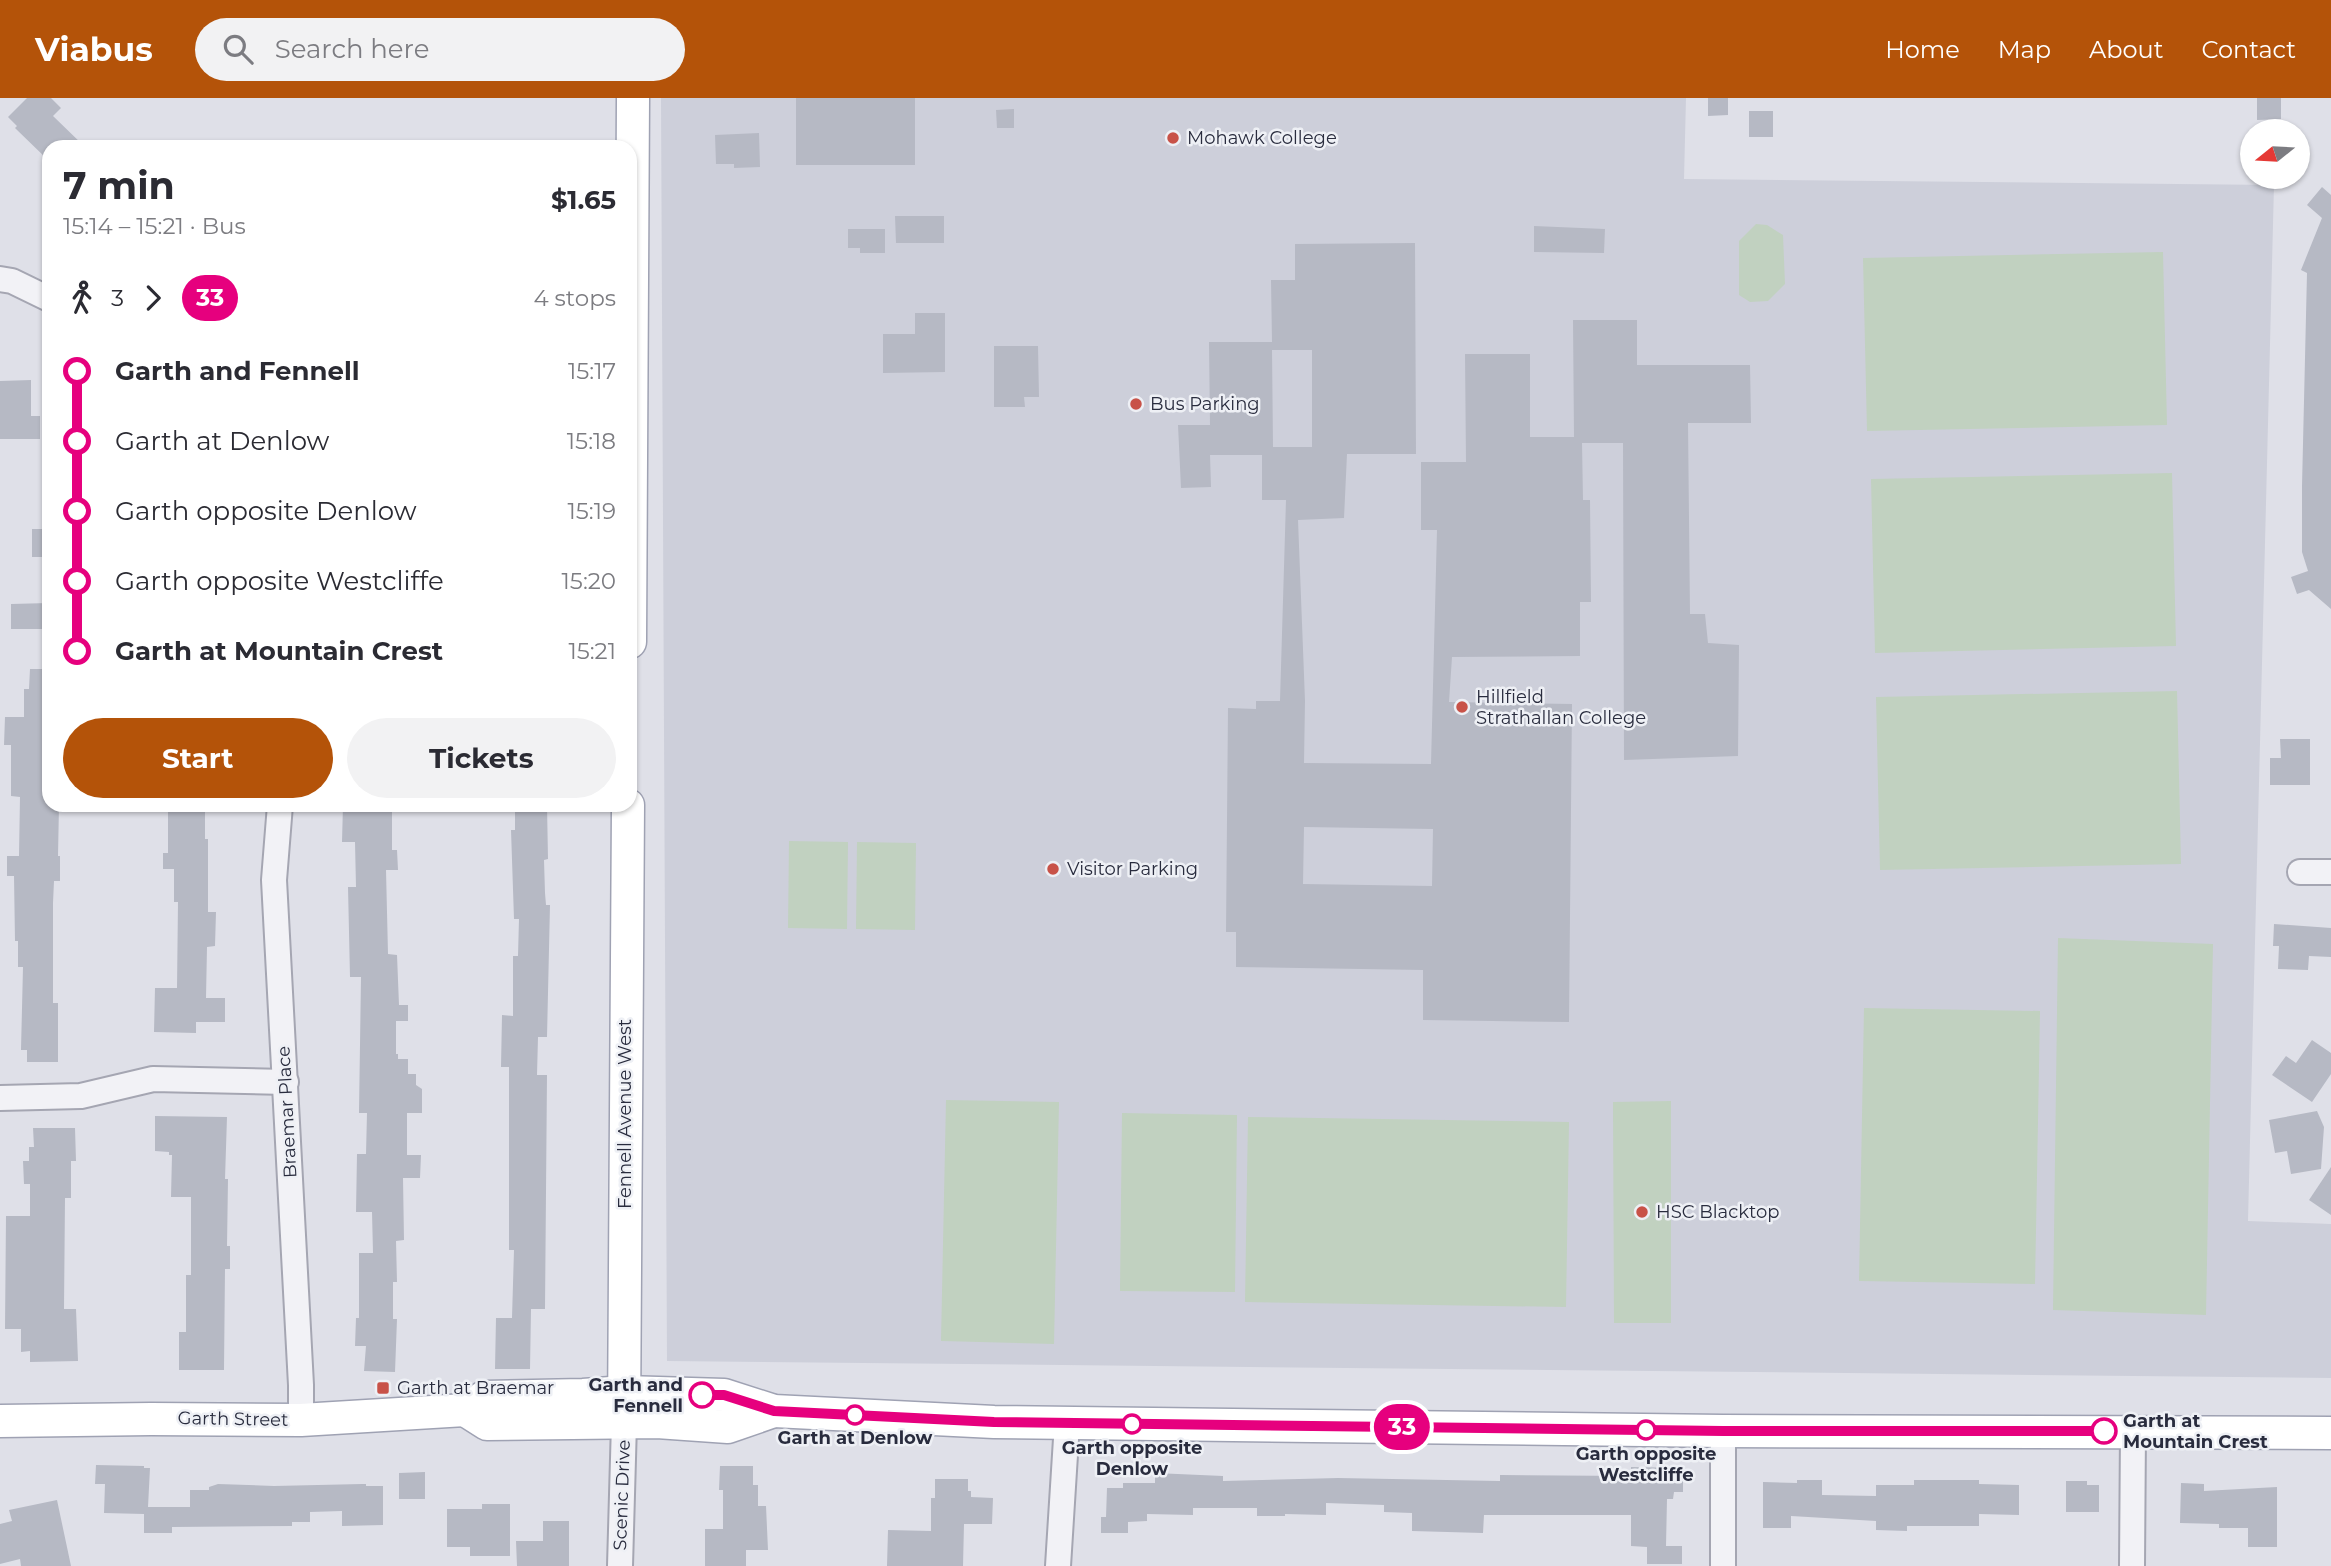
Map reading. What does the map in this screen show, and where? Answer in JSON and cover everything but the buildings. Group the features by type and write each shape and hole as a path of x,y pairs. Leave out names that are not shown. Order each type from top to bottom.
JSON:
{"main road":[{"path":"634,98 634,140"},
{"name":"Fennell Avenue West","path":"624,1423 628,812"},
{"name":"Garth Street","path":"0,1421 301,1420 465,1410 484,1397 625,1392 724,1395 774,1411 1068,1423 1723,1431 2331,1433"},
{"name":"Garth Street","path":"465,1410 487,1424 657,1422 727,1427 774,1411"}],"street":[{"path":"0,279 12,281 42,296"},
{"name":"Braemar Place","path":"279,812 274,880 301,1420"},
{"path":"2300,872 2331,872"},
{"path":"0,1098 81,1097 153,1079 286,1083"},
{"name":"Scenic Drive","path":"620,1566 624,1423"},
{"path":"1059,1566 1068,1423"},
{"path":"1723,1431 1723,1566"},
{"path":"2133,1431 2133,1566"}],"shaded area":[{"name":"Hillfield Strathallan College","path":"661,98 1686,98 1684,179 2240,185 2240,189 2274,189 2248,1221 2331,1224 2331,1378 667,1361"}],"green space":[{"path":"1756,224 1767,225 1783,235 1785,284 1768,301 1750,302 1739,295 1739,241"},
{"path":"2163,252 2167,425 1867,431 1863,258"},
{"path":"2172,473 2176,646 1875,653 1871,479"},
{"path":"2177,691 2181,864 1880,870 1876,697"},
{"path":"789,841 848,842 847,929 788,928"},
{"path":"857,842 916,843 915,930 856,929"},
{"path":"2058,938 2213,944 2206,1315 2053,1310"},
{"path":"1864,1008 2040,1011 2035,1284 1859,1281"},
{"path":"946,1100 1059,1102 1054,1344 941,1341"},
{"name":"HSC Blacktop","path":"1671,1101 1671,1323 1614,1323 1613,1102"},
{"path":"1122,1113 1237,1115 1235,1292 1120,1291"},
{"path":"1248,1117 1569,1122 1566,1307 1245,1302"}],"bus line":[{"name":"33","path":"702,1395 724,1395 774,1411 994,1422 1723,1431 2104,1431"}],"place":[{"name":"Mohawk College","path":"1173,138"},
{"name":"Bus Parking","path":"1136,404"},
{"name":"Hillfield Strathallan College","path":"1462,707"},
{"name":"Visitor Parking","path":"1053,869"},
{"name":"HSC Blacktop","path":"1642,1212"},
{"name":"Garth at Braemar","path":"383,1388"},
{"name":"Garth and Fennell","path":"702,1395"},
{"name":"Garth at Denlow","path":"855,1415"},
{"name":"Garth opposite Denlow","path":"1132,1424"},
{"name":"Garth opposite Westcliffe","path":"1646,1430"},
{"name":"Garth at Mountain Crest","path":"2104,1431"}]}
